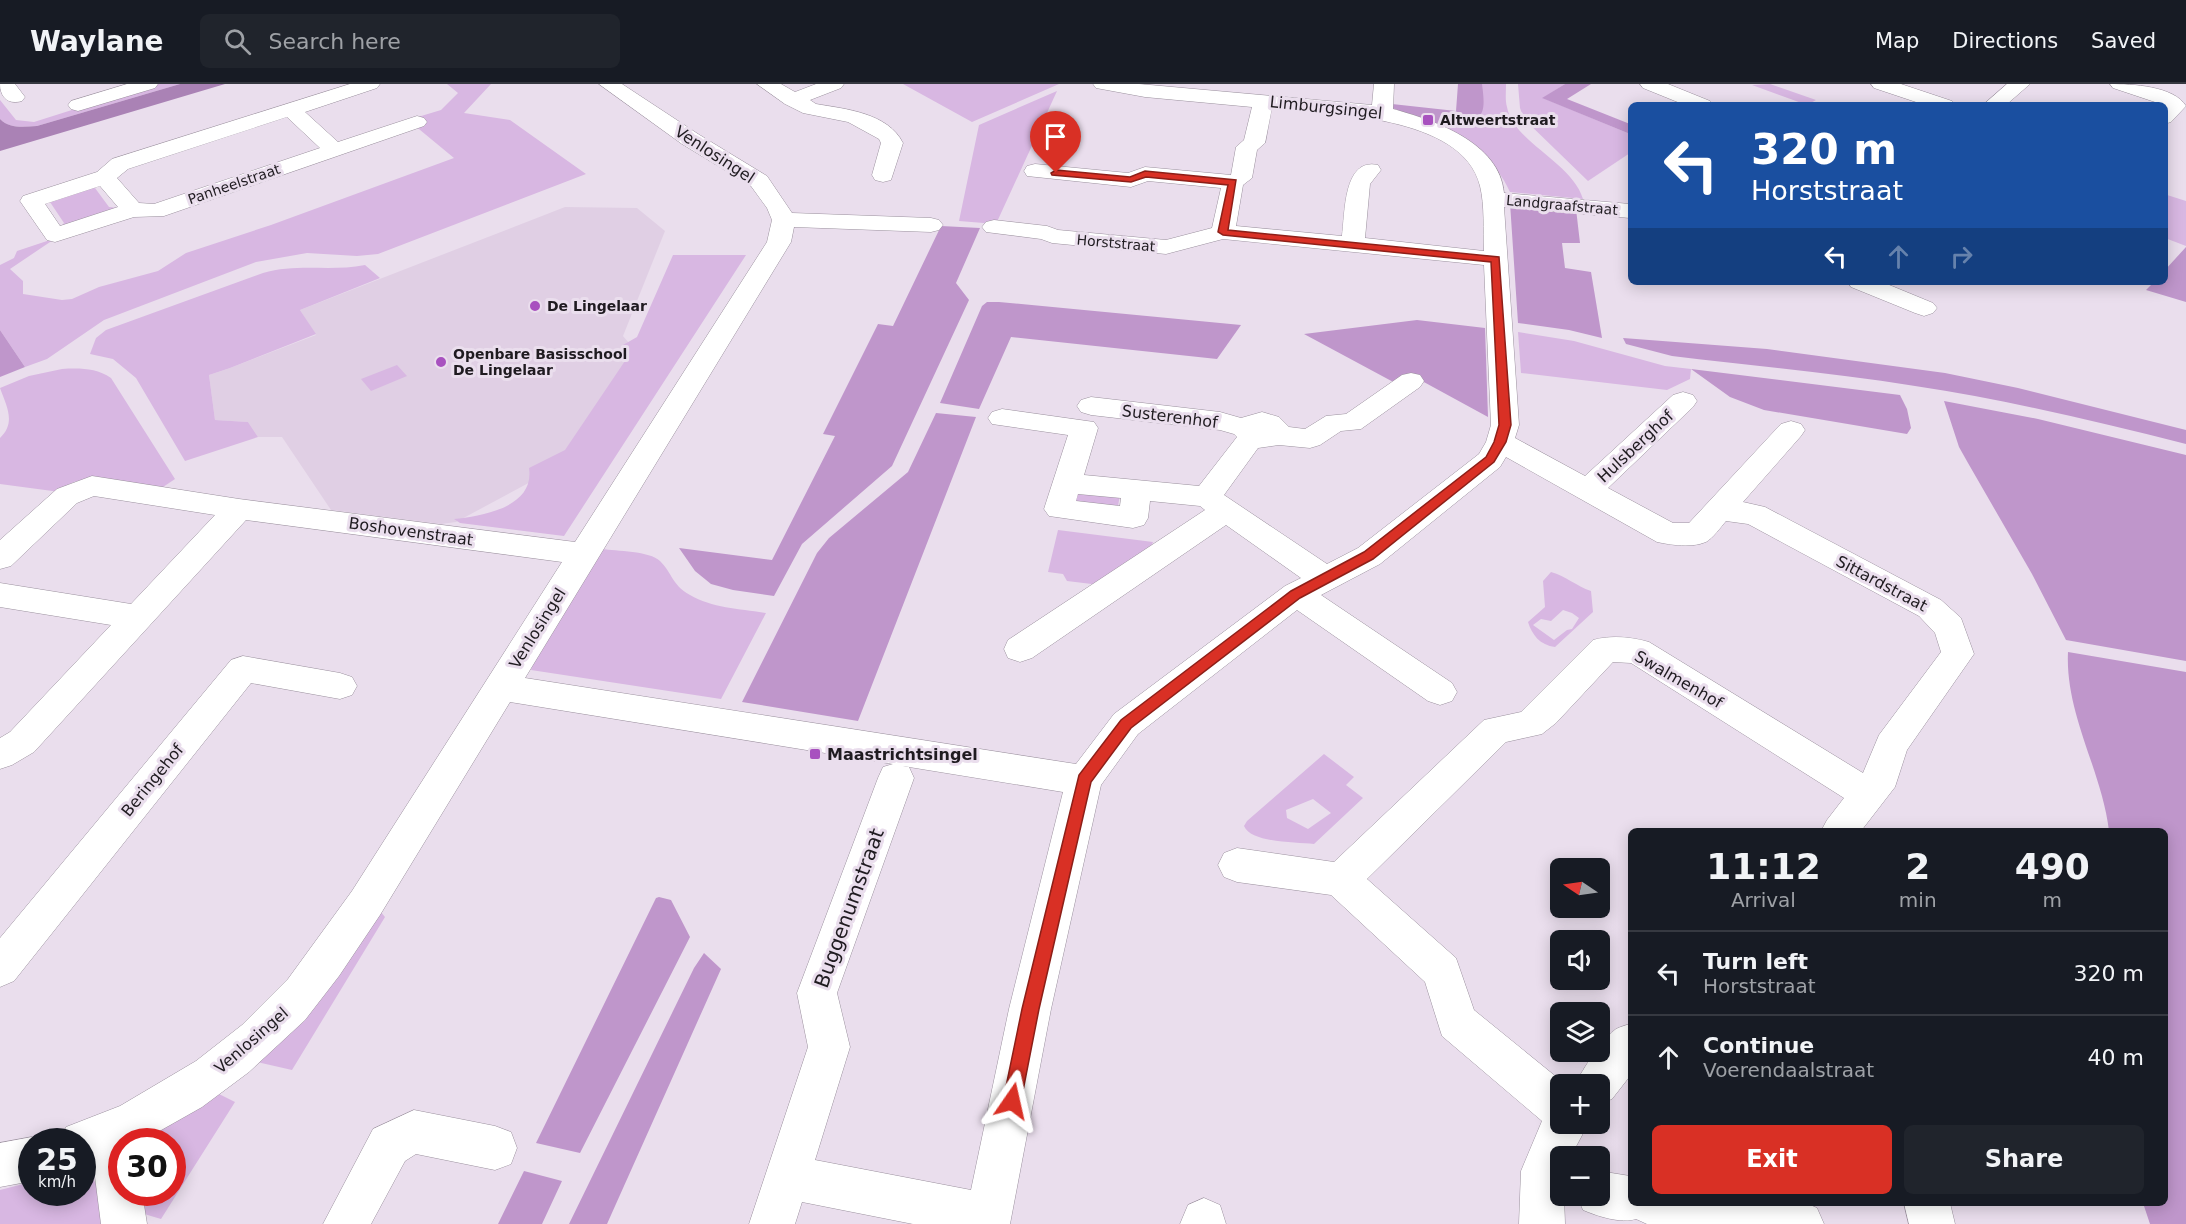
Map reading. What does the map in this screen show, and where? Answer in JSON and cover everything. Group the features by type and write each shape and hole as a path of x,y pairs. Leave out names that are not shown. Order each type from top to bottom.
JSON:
{"street":[{"path":"78,105 148,84"},
{"name":"Panheelstraat","path":"370,84 120,164 105,177 31,201 56,235 132,210 156,211 417,122"},
{"name":"Venlosingel","path":"97,1138 174,1101 224,1065 278,1019 320,970 366,903 780,242 784,220 778,207 759,181 690,139 609,84"},
{"path":"767,84 792,100 823,113 854,117 888,135 892,143 883,175"},
{"path":"792,100 834,84"},
{"name":"Limburgsingel","path":"988,1220 1030,1009 1084,780 1126,724 1296,594 1369,556 1490,460 1500,442 1505,425 1493,199 1489,174 1471,152 1455,140 1415,121 1382,112 1145,91 1103,84"},
{"path":"1382,112 1384,84"},
{"path":"1650,84 1695,102"},
{"path":"1881,84 1936,102"},
{"path":"1997,102 2020,84"},
{"path":"2120,84 2173,102 2176,106 2168,114"},
{"path":"1035,171 1131,180 1145,174 1233,182 1241,178 1247,147 1254,143 1264,100"},
{"path":"290,109 334,150"},
{"path":"1353,244 1359,183 1370,170"},
{"path":"105,177 132,210"},
{"path":"1233,182 1223,232 1496,260"},
{"name":"Landgraafstraat","path":"1493,199 1628,211"},
{"path":"784,220 931,225"},
{"name":"Horststraat","path":"994,227 1047,233 1052,236 1166,247 1223,232"},
{"path":"1867,285 1924,308"},
{"name":"Susterenhof","path":"1091,406 1220,422 1258,433 1310,439 1336,422 1351,423 1411,381"},
{"name":"Hulsberghof","path":"1587,491 1683,401"},
{"path":"1002,418 1084,428 1067,483 1137,491 1216,504 1324,578"},
{"path":"1500,442 1668,534 1697,534 1791,430"},
{"path":"1020,649 1216,504 1258,433"},
{"name":"Boshovenstraat","path":"0,558 67,496 92,486 239,509 583,554"},
{"path":"0,755 22,742 239,509"},
{"name":"Sittardstraat","path":"1719,510 1754,514 1930,608 1950,627 1958,654 1891,745 1882,776 1842,828"},
{"path":"1296,594 1440,692"},
{"path":"0,595 137,617"},
{"name":"Swalmenhof","path":"1341,880 1496,730 1530,724 1544,713 1605,649 1637,651 1869,795"},
{"name":"Beringehof","path":"0,968 13,933 243,669 340,686"},
{"path":"500,687 1084,780"},
{"name":"Buggenumstraat","path":"772,1224 829,1047 817,993 896,778"},
{"path":"1237,865 1341,880 1442,970 1457,1023 1550,1100"},
{"path":"1605,1074 1628,1046"},
{"path":"346,1224 389,1145 414,1132 495,1148"},
{"path":"1547,1198 1549,1150 1559,1134"},
{"path":"97,1138 124,1224"},
{"path":"0,1165 18,1162"},
{"path":"788,1177 988,1220"},
{"path":"1610,1196 1628,1199"},
{"path":"1668,1206 1729,1217 1801,1224"},
{"path":"1928,1206 1932,1224"}],"shaded area":[{"path":"154,84 180,84 37,126 12,126 0,119 0,100 16,120 34,122"},
{"path":"180,84 225,84 0,151 0,119 12,126 37,126"},
{"path":"447,84 491,84 464,113 510,120 586,174 378,254 357,256 307,253 256,262 104,320 47,359 25,367 0,330 0,265 14,258 17,251 56,238 10,269 23,281 23,294 62,300 72,299 99,287 158,271 186,253 271,225 454,158 408,120 441,110 458,93"},
{"path":"903,84 1059,84 972,122"},
{"path":"1458,84 1482,84 1484,102 1482,112 1475,121 1465,126 1440,125 1392,108 1392,104 1456,111"},
{"path":"1482,84 1506,84 1506,104 1520,131 1567,174 1577,186 1583,199 1510,192 1498,171 1482,154 1442,127 1464,125 1476,119 1480,113"},
{"path":"1518,84 1565,84 1543,98 1628,133 1628,154 1588,181 1524,119 1520,108"},
{"path":"1565,84 1591,84 1567,99 1628,123 1628,133 1542,98"},
{"path":"1770,84 1816,100 1799,102 1752,85"},
{"path":"1057,91 996,224 959,221 979,125"},
{"path":"89,187 95,188 109,207 118,208 60,228 64,223 50,202 45,204 43,202"},
{"path":"2168,195 2186,201 2186,246 2168,239"},
{"path":"1510,203 1576,209 1580,243 1562,243 1565,268 1591,272 1602,338 1569,330 1518,323"},
{"name":"Openbare Basisschool De Lingelaar","path":"565,207 637,208 665,231 623,336 640,356 581,443 536,479 456,522 441,524 331,510 282,437 258,437 248,422 215,420 209,375 316,335 300,310"},
{"path":"941,226 980,228 956,283 969,300 892,466 802,544 774,596 711,584 695,571 679,548 772,560 835,436 823,434 878,324 893,326"},
{"path":"2186,247 2186,302 2146,290 2151,285 2168,285 2168,267"},
{"path":"673,255 746,255 564,536 460,523 454,519 492,512 505,507 524,492 529,481 529,468 565,450 629,355 623,345 637,337"},
{"path":"365,265 380,278 300,310 316,334 209,375 215,420 248,422 258,437 185,461 136,378 113,359 90,354 96,338 106,330 263,273 288,269"},
{"path":"987,302 1241,325 1217,359 1011,337 979,409 940,403 982,306"},
{"path":"1417,320 1485,328 1488,417 1411,375 1397,384 1304,334"},
{"path":"0,330 25,367 0,377"},
{"path":"1518,332 1574,341 1665,366 1691,369 1690,379 1667,390 1521,373"},
{"path":"1623,338 1767,349 1945,373 2018,388 2186,430 2186,444 2051,412 1949,392 1855,377 1672,356 1626,344"},
{"path":"397,365 407,376 371,391 361,379"},
{"path":"62,369 88,369 111,378 175,479 160,489 107,480 80,480 60,492 0,484 0,438 8,427 9,414 0,388 29,376"},
{"path":"1691,369 1900,395 1907,409 1911,428 1907,434 1764,410 1730,397"},
{"path":"1944,401 2038,419 2186,455 2186,661 2066,640 2032,574 1959,447"},
{"path":"936,413 976,417 858,721 742,702 817,553 829,538 908,472"},
{"path":"1078,490 1120,495 1118,506 1076,501"},
{"path":"1058,530 1153,542 1148,556 1100,585 1067,581 1063,574 1048,572"},
{"path":"602,549 641,553 655,558 660,561 679,587 708,603 766,613 721,699 531,670 537,651"},
{"path":"1551,572 1591,591 1593,612 1555,647 1537,639 1528,622 1545,607 1543,581","holes":["1563,610 1579,618 1572,629 1554,640 1533,625 1541,619 1551,621"]},
{"path":"2068,652 2186,672 2186,1224 2150,1224 2144,1206 2168,1206 2168,828 2108,828 2099,786 2072,698"},
{"path":"1324,754 1354,777 1346,785 1363,798 1314,844 1275,841 1255,836 1244,826","holes":["1313,799 1331,813 1308,829 1287,818 1286,810"]},
{"path":"656,898 671,900 690,937 580,1153 536,1143"},
{"path":"379,910 385,917 292,1070 257,1062 321,999"},
{"path":"704,953 721,969 607,1224 569,1224 694,968"},
{"path":"217,1093 235,1102 186,1179 186,1128 160,1128"},
{"path":"524,1171 562,1181 542,1224 498,1224"},
{"path":"96,1184 100,1194 104,1224 0,1224 0,1190 18,1185 18,1206 96,1206"},
{"path":"140,1206 169,1206 161,1219 141,1213"}],"place":[{"name":"Altweertstraat","path":"1428,120"},
{"name":"De Lingelaar","path":"535,306"},
{"name":"Openbare Basisschool De Lingelaar","path":"441,362"},
{"name":"Maastrichtsingel","path":"815,754"}],"route":[{"path":"1012,1101 1030,1009 1084,780 1126,724 1296,594 1369,556 1490,460 1500,442 1505,425 1496,260 1223,232 1233,182 1145,174 1131,180 1056,173"}]}
